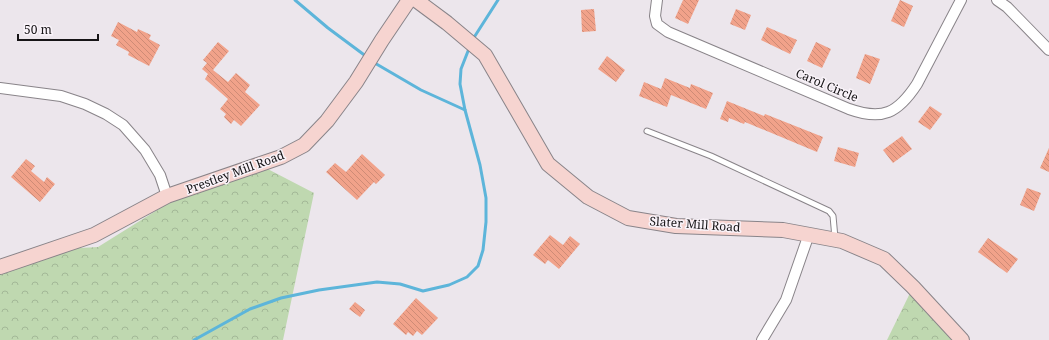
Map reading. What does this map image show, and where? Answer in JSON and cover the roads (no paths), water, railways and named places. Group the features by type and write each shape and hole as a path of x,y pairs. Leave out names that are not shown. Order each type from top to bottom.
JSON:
{"street":[{"name":"Prestley Mill Road","path":"0,267 94,235 167,196 282,157 304,145 327,121 344,98 409,0"},
{"name":"Slater Mill Road","path":"416,0 447,23 485,55 548,164 588,197 628,218 676,226 783,230 842,241 884,259 913,287 962,340"},
{"name":"Carol Circle","path":"656,0 655,16 657,24 668,32 849,109 872,114 886,114 898,107 909,96 917,84 961,0"},
{"path":"997,0 1007,7 1049,50"},
{"path":"0,88 61,96 85,104 106,114 123,125 145,150 160,175 167,196"},
{"path":"762,340 786,300 809,234"}],"lane":[{"path":"647,131 711,156 829,211 833,216 836,239"}],"waterway":[{"path":"295,0 328,28 367,57"},
{"path":"473,39 498,0"},
{"path":"194,340 250,309 281,298 319,290 377,282 400,284 423,291 449,285 467,277 478,266 483,250 486,222 486,198 480,165 465,110 460,84 461,69 470,46"},
{"path":"373,62 421,90 465,110"}]}
